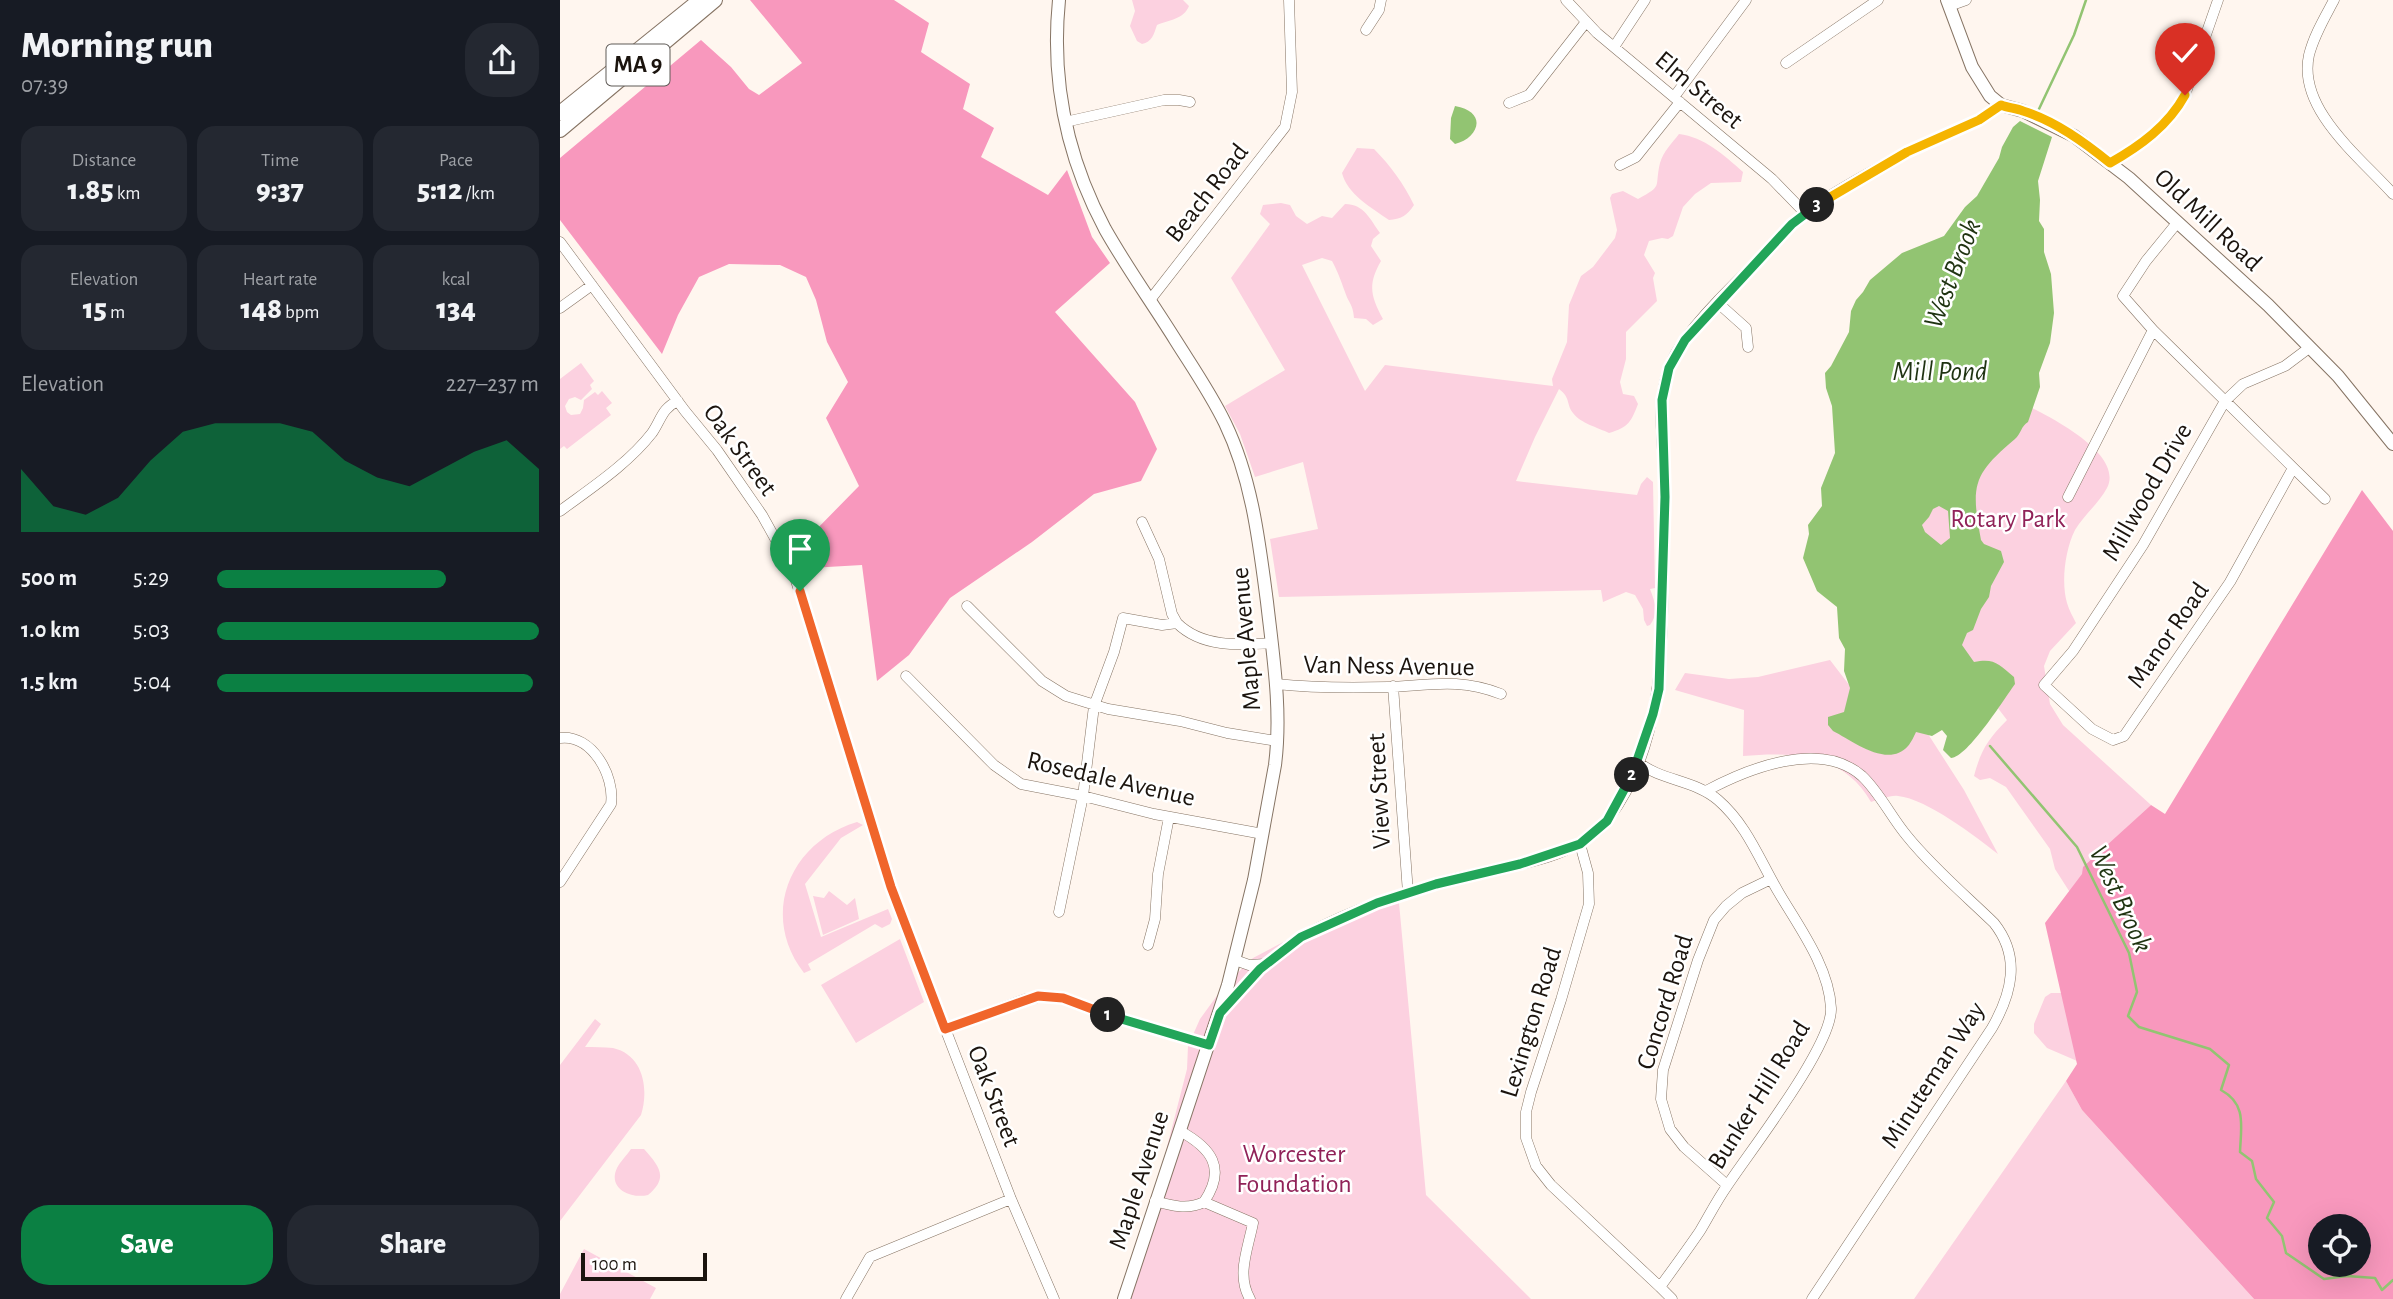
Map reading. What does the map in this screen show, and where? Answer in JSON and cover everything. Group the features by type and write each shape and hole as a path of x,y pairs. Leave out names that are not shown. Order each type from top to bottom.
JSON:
{"highway":[{"name":"MA 9","path":"560,113 700,0"},
{"name":"MA 9","path":"560,130 715,0"}],"main road":[{"name":"Maple Avenue","path":"1059,0 1057,58 1065,122 1079,172 1096,211 1212,399 1235,447 1248,487 1258,538 1276,684 1277,741 1263,834 1235,960 1220,1013 1124,1299"},
{"path":"1948,3 1981,83 2001,105"},
{"name":"Old Mill Road","path":"2001,105 2023,111 2060,129 2110,163 2268,305 2389,429 2393,444"}],"street":[{"name":"Beach Road","path":"1150,300 1282,133 1291,108 1289,0"},
{"path":"1366,30 1379,10 1381,0"},
{"name":"Elm Street","path":"1566,0 1614,47 1772,179 1805,213"},
{"path":"1614,47 1646,0"},
{"path":"1620,165 1636,157 1746,0"},
{"path":"1786,64 1878,0"},
{"path":"1948,3 1966,0"},
{"path":"2110,163 2150,136 2177,109 2185,95 2218,0"},
{"path":"2334,0 2309,55 2309,88 2320,113 2393,194"},
{"path":"1509,103 1529,95 1586,22"},
{"path":"1065,122 1164,100 1190,103"},
{"path":"1220,1013 1266,964 1313,930 1408,893 1556,854 1580,844 1599,830 1614,811 1637,762 1659,689 1665,497 1661,424 1663,388 1678,349 1718,303 1805,213 1907,152 1979,120 2001,105"},
{"path":"2177,223 2146,261 2123,296 2153,330 2325,499"},
{"name":"Oak Street","path":"560,242 678,401 718,450 760,512 796,577 891,887 1011,1199 1054,1299"},
{"path":"560,308 592,285"},
{"path":"1718,303 1746,328 1748,347"},
{"path":"2068,497 2153,330"},
{"name":"Millwood Drive","path":"2044,685 2073,651 2143,545 2225,401 2243,384 2285,366 2309,348"},
{"path":"560,511 618,467 651,435 666,408 678,401"},
{"name":"Manor Road","path":"2044,685 2100,735 2113,740 2124,736 2230,582 2293,468"},
{"path":"1142,522 1156,550 1172,614 1177,623 1192,634 1213,641 1272,643"},
{"path":"967,606 1049,687 1075,700 1227,733 1277,741"},
{"path":"1059,912 1083,796 1094,706 1123,618 1162,625 1177,623"},
{"name":"Rosedale Avenue","path":"906,676 1007,776 1021,784 1170,817 1263,834"},
{"name":"Van Ness Avenue","path":"1276,684 1313,687 1451,682 1481,687 1501,694"},
{"name":"View Street","path":"1393,686 1408,893"},
{"path":"560,738 575,738 589,747 606,771 613,793 611,804 560,882"},
{"name":"Minuteman Way","path":"1706,791 1752,769 1780,762 1810,759 1826,761 1856,772 1873,788 1912,843 1994,923 2009,954 2011,980 2005,1003 1992,1028 1812,1299"},
{"name":"Bunker Hill Road","path":"1637,762 1649,771 1706,791 1720,801 1740,824 1819,965 1831,1004 1830,1019 1824,1037 1807,1067 1727,1185 1700,1231 1660,1287"},
{"path":"1148,945 1155,919 1158,874 1170,817"},
{"name":"Lexington Road","path":"1580,844 1588,873 1589,904 1531,1092 1526,1112 1526,1138 1536,1166 1551,1185 1660,1287"},
{"name":"Concord Road","path":"1727,1185 1684,1147 1670,1129 1661,1099 1661,1080 1698,960 1714,920 1742,893 1771,879"},
{"path":"1235,960 1249,965 1266,964"},
{"path":"1231,975 1249,980"},
{"path":"945,1029 1026,999 1051,996 1209,1045"},
{"path":"1180,1131 1205,1147 1213,1161 1213,1180 1204,1202"},
{"path":"846,1299 870,1257 1011,1199"},
{"path":"1155,1201 1182,1207 1204,1202 1253,1223 1242,1275 1250,1299"},
{"path":"1660,1287 1672,1299"}],"green space":[{"path":"1132,0 1183,0 1189,6 1180,16 1157,25 1154,34 1142,44 1137,41 1130,26 1135,11"},
{"path":"1679,134 1705,143 1743,172 1741,182 1711,183 1695,194 1683,207 1673,236 1649,241 1644,255 1655,273 1653,278 1657,301 1626,332 1626,359 1620,382 1623,394 1634,396 1638,404 1633,415 1625,426 1609,433 1576,417 1559,389 1516,481 1637,495 1647,477 1653,482 1655,588 1650,589 1655,612 1650,625 1647,626 1644,620 1643,609 1635,595 1626,592 1603,602 1601,590 1279,597 1270,539 1318,529 1303,462 1255,477 1240,434 1225,406 1285,370 1231,278 1270,224 1260,214 1263,205 1290,205 1296,216 1307,224 1322,216 1332,218 1345,204 1352,205 1366,213 1380,233 1373,239 1371,246 1381,261 1374,276 1372,290 1383,319 1373,325 1366,319 1354,318 1332,261 1322,258 1302,265 1365,391 1385,365 1553,386 1552,379 1567,342 1569,305 1581,276 1593,267 1615,238 1617,230 1610,198 1612,194 1623,191 1638,199 1652,191 1663,155"},
{"path":"1357,148 1374,149 1396,175 1414,205 1406,214 1389,220 1349,188 1342,173"},
{"path":"581,363 594,381 590,385 592,389 581,400 575,397 569,399 565,406 567,412 571,415 580,414 584,400 595,392 598,395 602,391 612,403 606,408 611,415 567,449 564,446 560,449 560,379"},
{"name":"Rotary Park","path":"2032,408 2070,429 2097,451 2106,463 2110,476 2107,488 2075,530 2066,556 2065,595 2076,623 2050,651 2044,666 2050,704 2063,725 2151,805 2125,829 2343,1180 2357,1214 2308,1214 2308,1277 2371,1277 2371,1247 2393,1299 2257,1299 2098,1070 2047,1048 2034,1033 2034,1024 2045,997 2051,993 2065,993 2078,905 2055,869 2050,849 2006,787 1990,778 1980,780 1974,776 1986,745 2007,720 1955,652 1943,547 1914,529 1891,478"},
{"path":"1830,660 1886,733 1928,725 1928,734 1964,790 1998,854 1950,819 1923,804 1895,796 1871,802 1860,786 1832,765 1799,756 1743,756 1744,710 1675,690 1685,673 1729,679 1758,677"},
{"path":"857,822 863,825 841,838 805,884 821,937 888,909 892,919 890,924 882,928 875,924 808,964 811,970 804,973 791,951 784,928 783,905 788,883 799,863 814,846 834,832"},
{"path":"829,891 847,905 855,898 859,919 823,935 813,896 824,898"},
{"name":"Worcester Foundation","path":"1398,892 1426,1195 1531,1299 1128,1299 1187,1069 1188,1046 1200,1019 1224,986 1253,958 1321,922"},
{"path":"900,939 924,1002 856,1043 821,985"},
{"path":"595,1019 601,1024 585,1047 613,1048 632,1058 642,1075 643,1105 641,1115 560,1221 560,1065"},
{"path":"2066,1081 2082,1110 2254,1299 1914,1299"},
{"path":"631,1149 644,1149 660,1171 659,1182 648,1195 629,1194 615,1182 617,1168"},
{"path":"584,1249 656,1288 650,1299 560,1299 560,1294"}],"shaded area":[{"path":"750,0 894,0 929,23 921,52 970,84 963,109 994,128 981,157 1048,195 1067,170 1092,237 1110,263 1055,312 1135,402 1157,449 1141,481 1094,494 1032,542 950,598 909,655 877,681 862,565 810,568 809,537 859,486 826,418 848,382 827,342 816,300 806,277 780,265 729,264 699,277 678,315 662,354 560,220 560,158 701,40 731,67 749,89 759,95 802,63"},
{"path":"2362,490 2393,531 2393,1299 2254,1299 2082,1110 2066,1081 2077,1064 2045,923 2082,874 2083,867 2151,805 2165,814"}],"water":[{"path":"1455,106 1473,114 1476,125 1469,137 1455,144 1450,139 1451,118"},
{"name":"Mill Pond","path":"2020,121 2052,137 2038,181 2039,221 2044,229 2044,252 2051,274 2054,313 2050,343 2039,373 2040,387 2028,422 2017,437 1990,462 1978,483 1976,506 1981,540 2001,551 2004,562 1973,630 1967,633 1962,645 1974,662 1996,663 2014,677 2015,684 1976,738 1958,755 1951,758 1943,750 1947,736 1942,730 1932,736 1916,732 1909,745 1900,752 1881,754 1850,741 1828,725 1828,717 1844,712 1850,688 1844,671 1845,649 1839,638 1837,607 1817,591 1803,558 1809,534 1808,525 1822,506 1821,488 1835,453 1832,406 1826,388 1825,373 1849,332 1851,311 1856,300 1870,280 1902,253 1944,236 1965,207 1977,196 2013,127","holes":["1939,506 1948,511 1950,538 1941,545 1925,532 1922,525 1933,509"]}],"waterway":[{"name":"West Brook","path":"2039,109 2074,35 2086,0"},
{"name":"West Brook","path":"1990,746 2077,847 2129,953 2137,992 2128,1016 2139,1027 2210,1049 2229,1065 2221,1090 2239,1109 2240,1152 2252,1161 2256,1179 2274,1202 2267,1218 2282,1236 2286,1253 2324,1279 2347,1276 2375,1278 2382,1290 2393,1280"}],"route":[{"path":"800,591 898,909 945,1029 1026,999 1051,996 1209,1045 1220,1013 1246,983 1286,947 1313,930 1377,903 1436,884 1567,850 1590,837 1607,821 1633,774 1659,689 1665,497 1661,411 1665,377 1685,340 1792,224 1812,208 1900,156 1936,137 1979,120 2001,105 2023,111 2074,136 2110,163 2131,151 2165,124 2185,95"}]}
